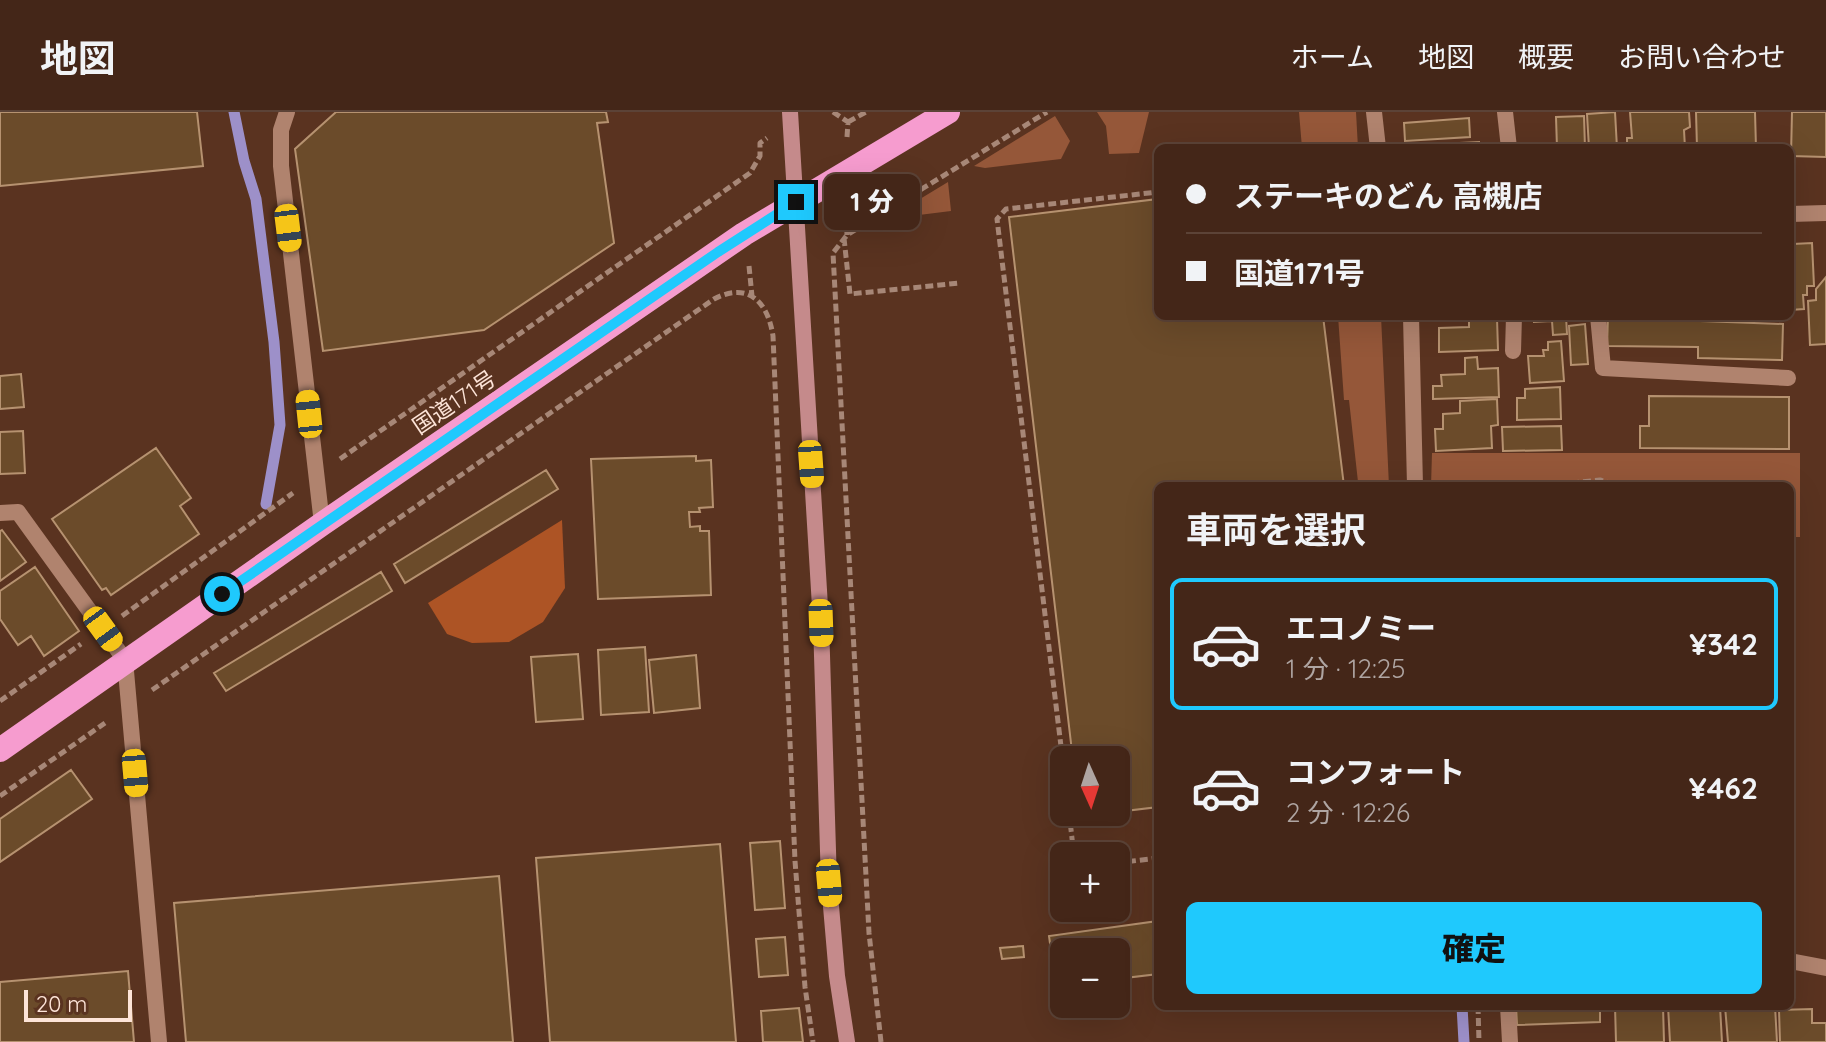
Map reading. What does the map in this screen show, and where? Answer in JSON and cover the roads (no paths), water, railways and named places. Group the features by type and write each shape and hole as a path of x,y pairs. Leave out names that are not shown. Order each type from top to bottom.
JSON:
{"highway":[{"name":"国道171号","path":"0,750 322,524 796,202 948,112"}],"street":[{"path":"287,112 281,130 281,166 322,524"},
{"path":"790,112 821,623 829,883 837,976 847,1042"},
{"path":"1374,112 1378,144"},
{"path":"1505,112 1509,144"},
{"path":"1794,214 1826,213"},
{"path":"1411,320 1415,482"},
{"path":"1513,351 1514,320"},
{"path":"1598,320 1603,368 1788,378"},
{"path":"0,513 18,512 125,660 159,1042"},
{"path":"1794,962 1826,968"},
{"path":"1508,1010 1510,1042"}],"waterway":[{"path":"234,112 256,199 274,342 280,425 266,504"},
{"path":"1462,1010 1464,1042"}]}
